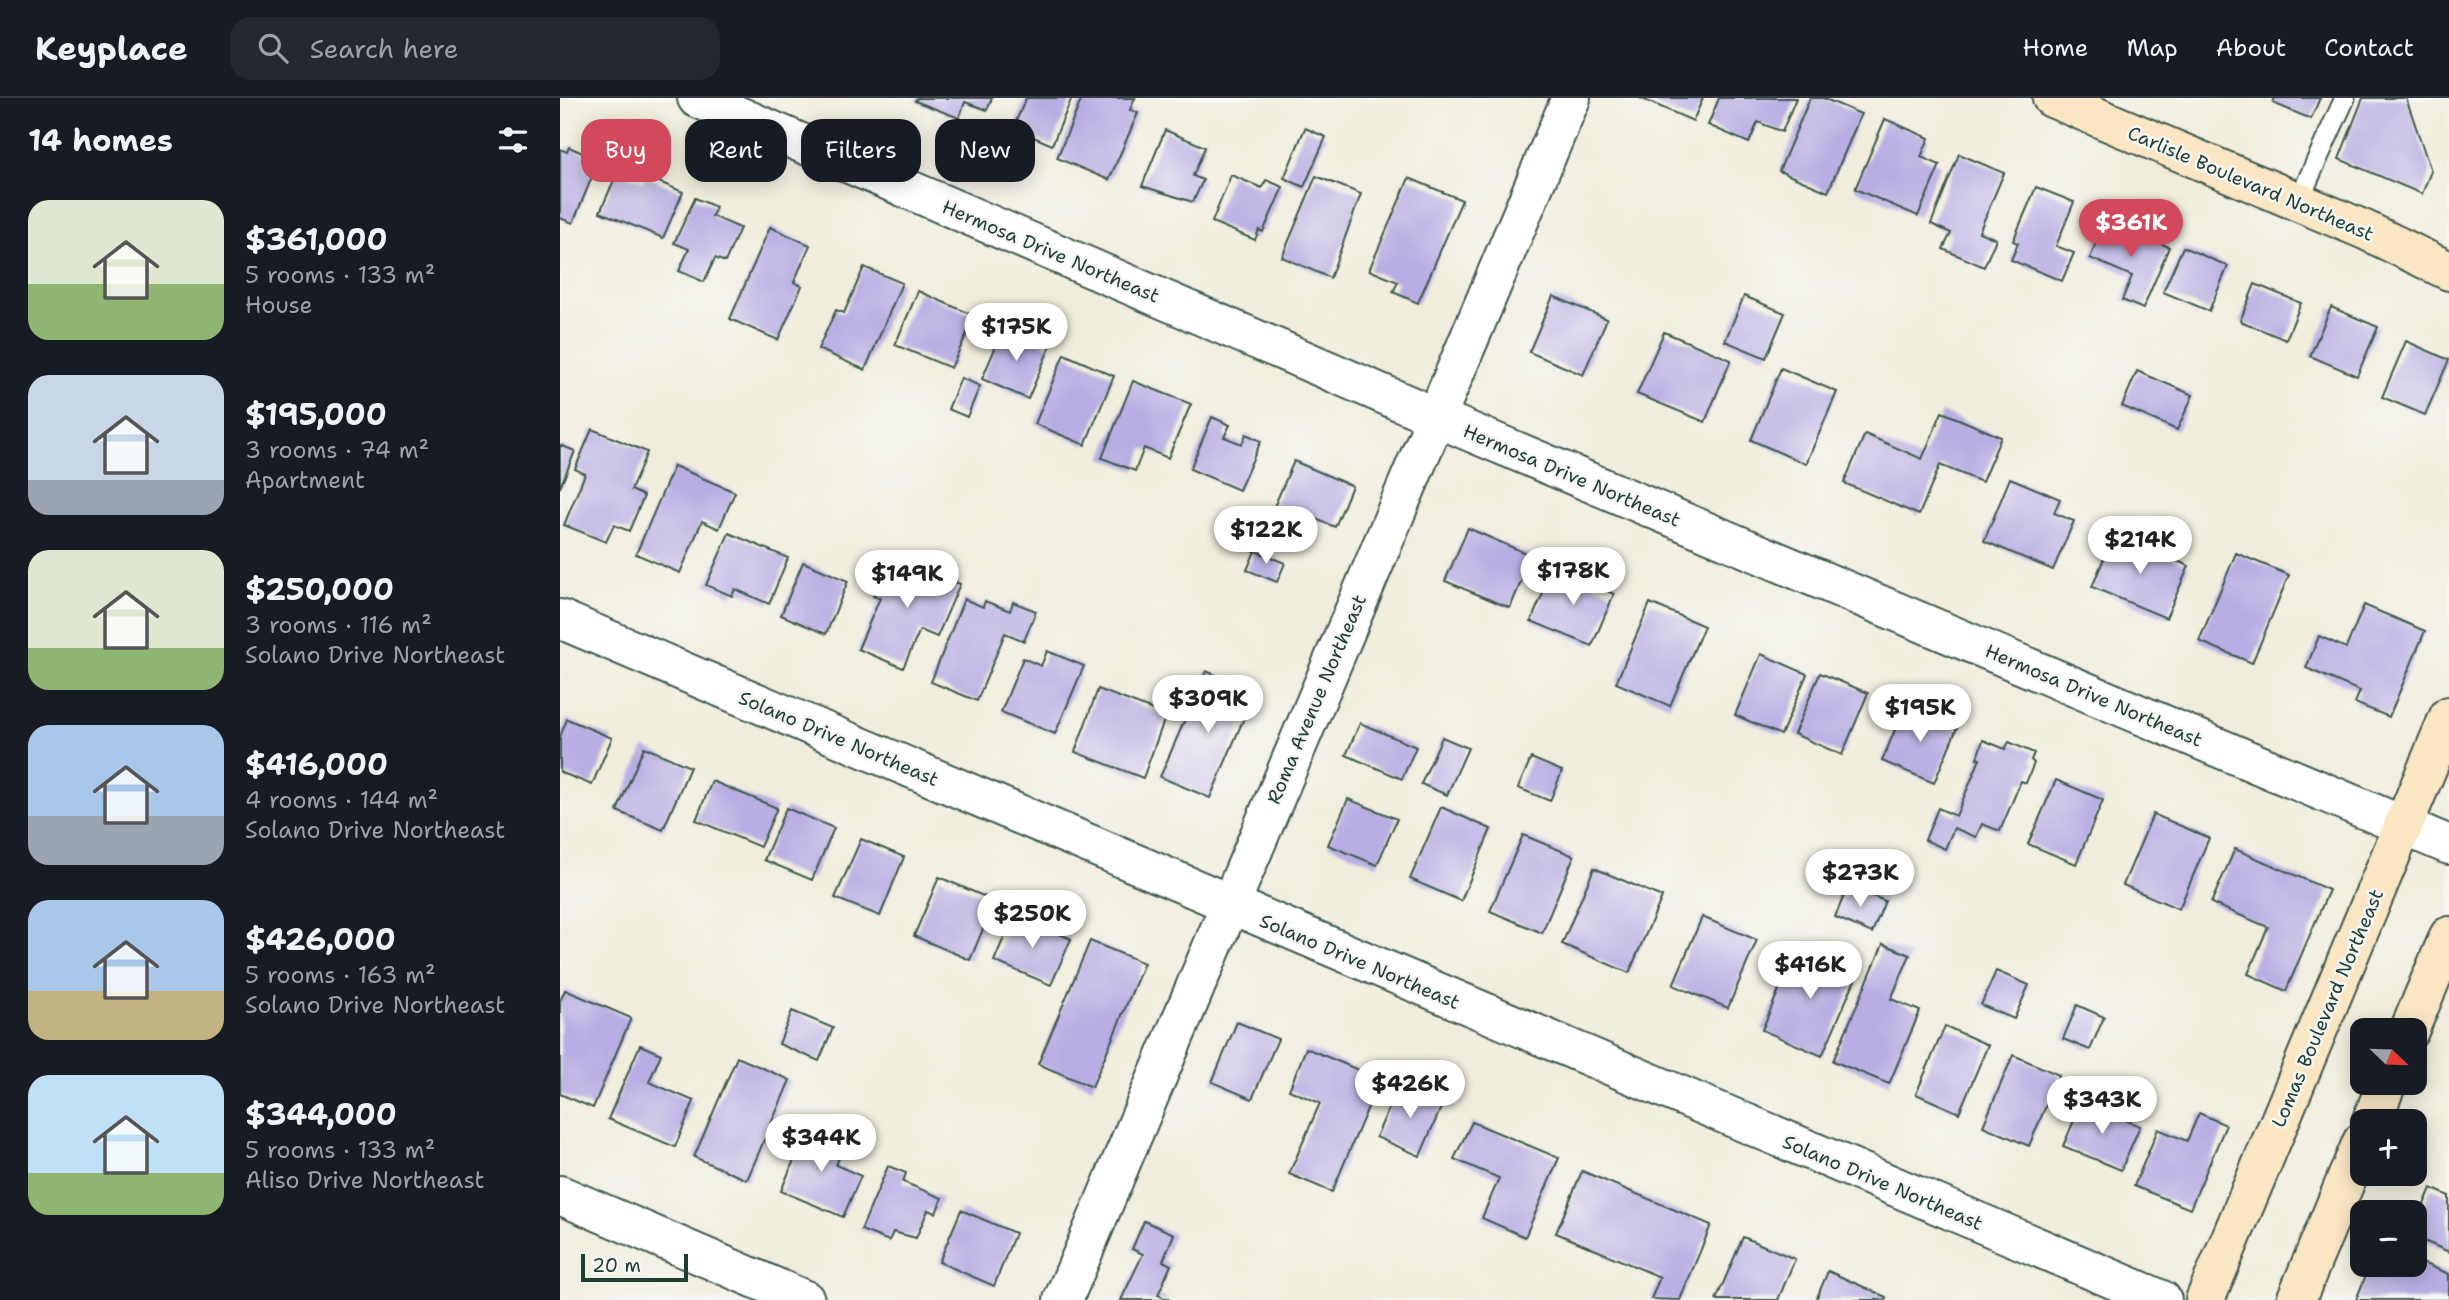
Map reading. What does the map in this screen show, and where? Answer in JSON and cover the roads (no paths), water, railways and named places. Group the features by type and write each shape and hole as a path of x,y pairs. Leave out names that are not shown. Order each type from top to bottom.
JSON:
{"main road":[{"name":"Carlisle Boulevard Northeast","path":"2052,98 2447,265"},
{"name":"Lomas Boulevard Northeast","path":"2205,1300 2449,716"},
{"path":"2414,1018 2449,936"},
{"path":"2296,1300 2350,1171"}],"street":[{"name":"Hermosa Drive Northeast","path":"697,98 1436,417 2449,845"},
{"name":"Roma Avenue Northeast","path":"1063,1300 1571,98"},
{"name":"Solano Drive Northeast","path":"560,619 2162,1300"},
{"path":"560,1195 805,1300"}],"lane":[{"path":"2298,202 2345,98"}]}
